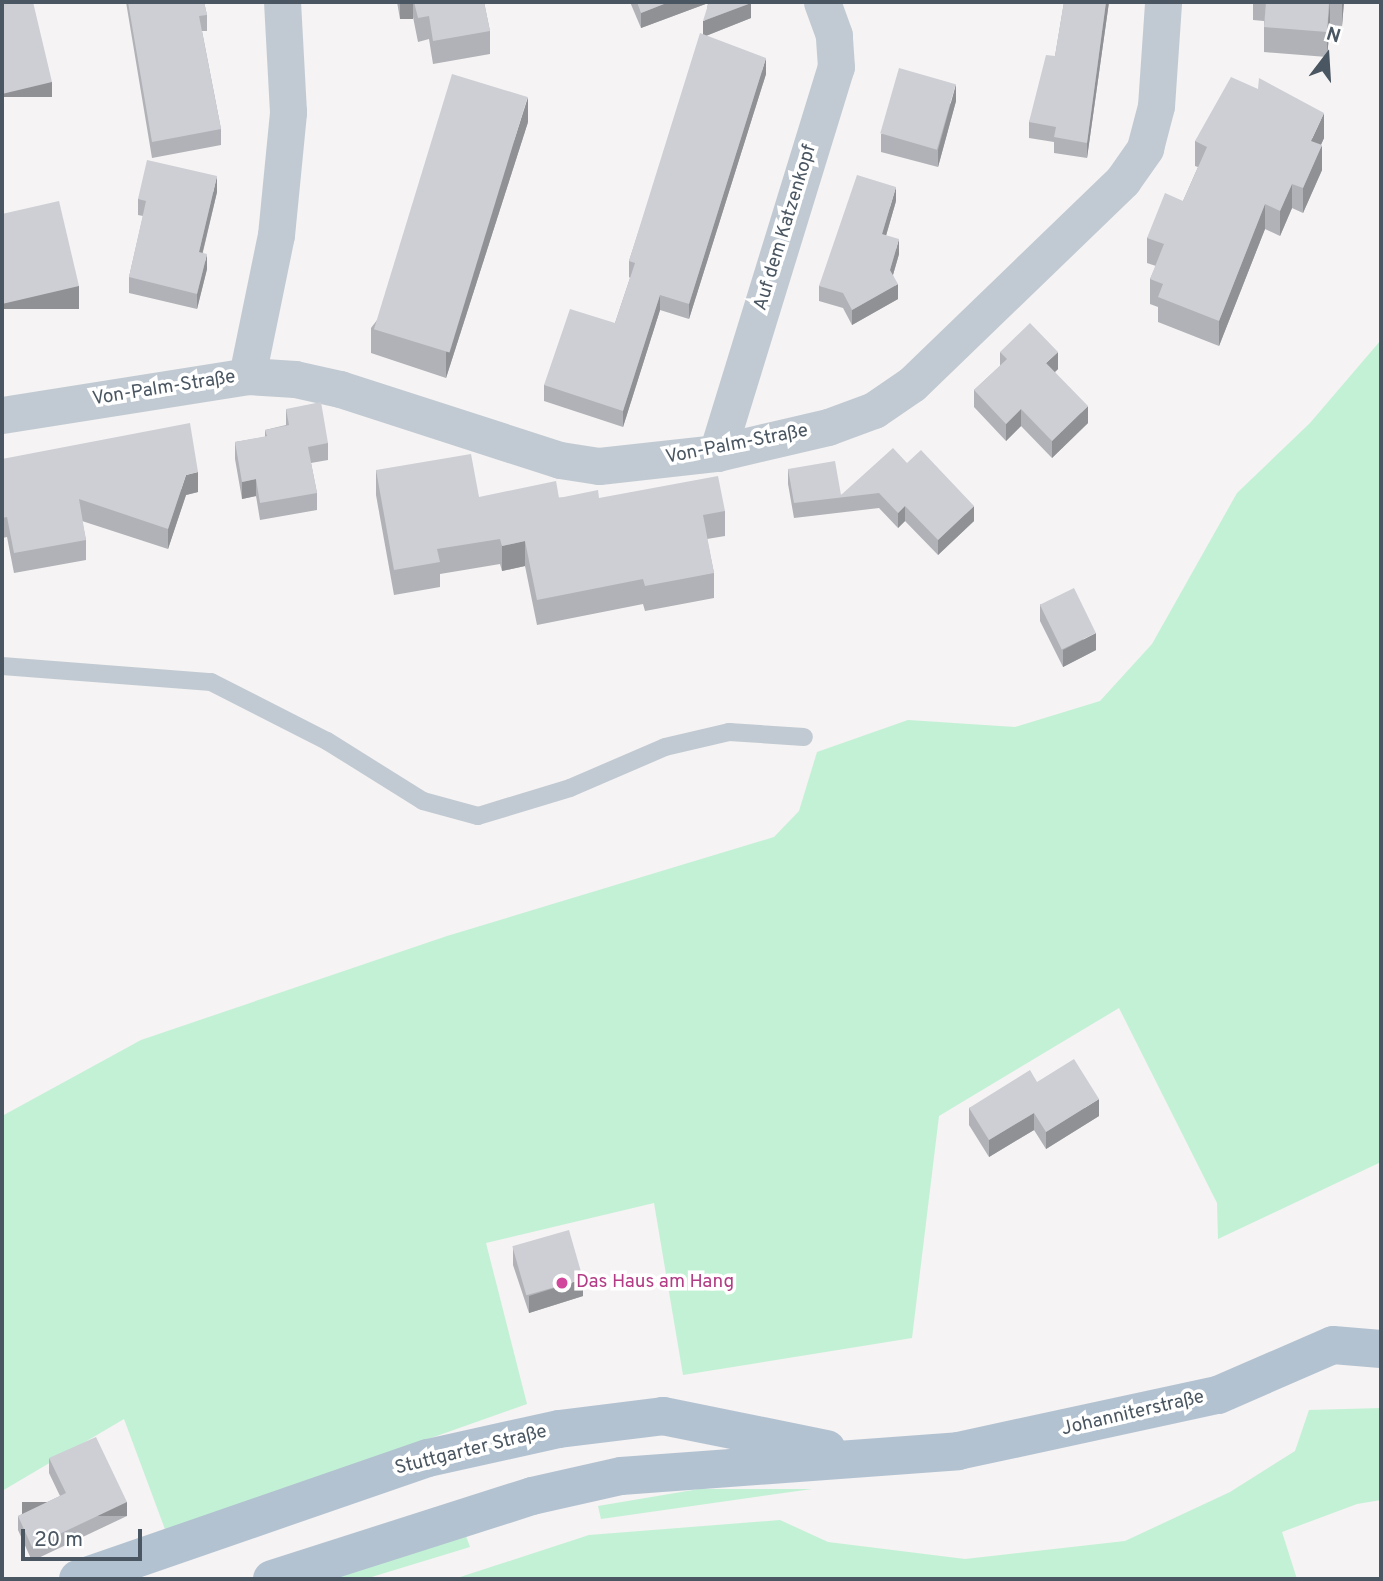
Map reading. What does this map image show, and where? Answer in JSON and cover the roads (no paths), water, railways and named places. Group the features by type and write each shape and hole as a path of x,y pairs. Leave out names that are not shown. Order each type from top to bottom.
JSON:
{"main road":[{"name":"Johanniterstraße","path":"272,1579 532,1496 621,1476 958,1451 1164,1410 1218,1395 1333,1345 1381,1349"},
{"name":"Stuttgarter Straße","path":"78,1579 428,1458 559,1429 663,1416 877,1459"}],"street":[{"path":"247,376 276,235 288,112 282,2"},
{"name":"Auf dem Katzenkopf","path":"717,453 836,67 834,35 822,2"},
{"name":"Von-Palm-Straße","path":"2,415 247,376 295,379 340,389 559,460 599,466 717,453 828,427 874,410 912,384 1123,180 1145,148 1156,106 1163,2"}],"lane":[{"path":"2,666 211,682 327,741 423,801 478,816 570,788 665,747 729,732 804,737"}],"place":[{"name":"Das Haus am Hang","path":"562,1283"}]}
